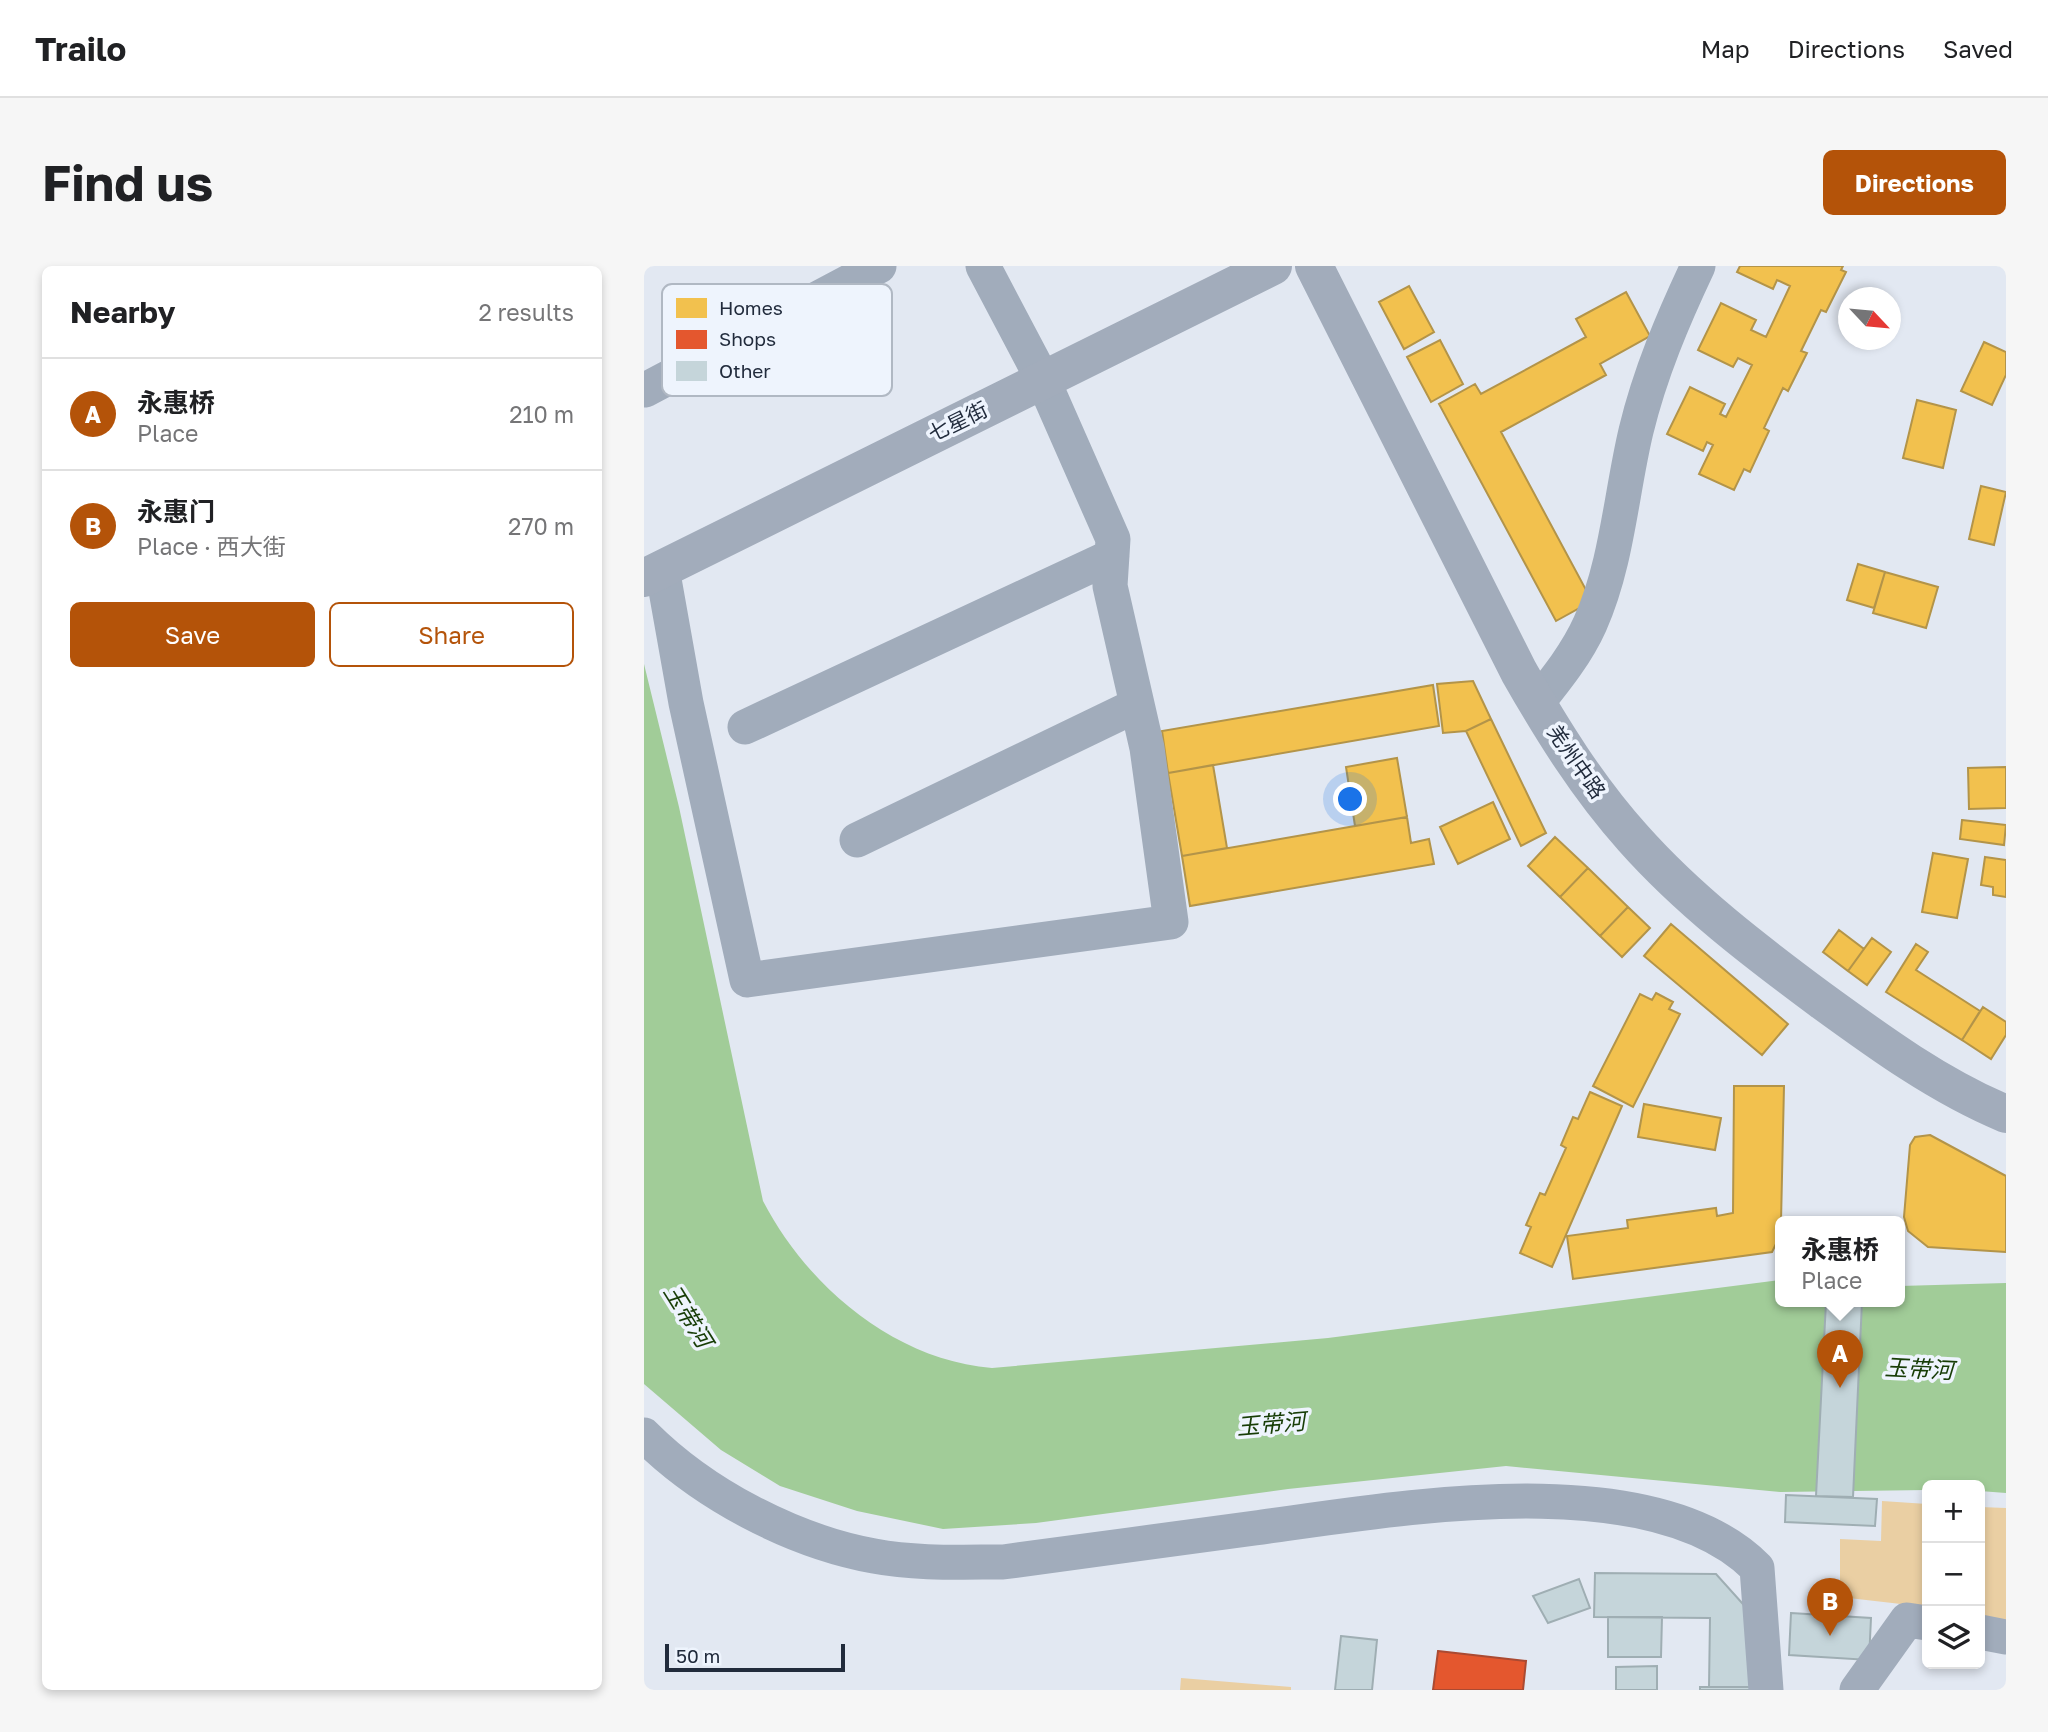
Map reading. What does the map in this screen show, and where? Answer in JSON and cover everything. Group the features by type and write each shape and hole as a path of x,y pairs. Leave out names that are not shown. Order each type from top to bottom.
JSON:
{"main road":[{"name":"七星街","path":"652,573 1273,266"},
{"name":"羌州中路","path":"1314,266 1537,703 1578,768 1614,816 1692,898 1856,1026 1960,1093 2006,1114"}],"street":[{"path":"845,284 879,266"},
{"path":"652,573 686,703 747,981 1171,922 1147,748 1110,586 1113,539 1043,380 983,266"},
{"path":"1537,703 1566,667 1591,622 1608,570 1637,430 1657,362 1698,266"},
{"path":"645,390 662,381"},
{"path":"745,727 1112,556"},
{"path":"857,840 1137,705"},
{"path":"644,1435 688,1473 754,1514 824,1542 876,1557 946,1562 1003,1562 1452,1503 1565,1503 1664,1518 1726,1543 1757,1568 1766,1690"},
{"path":"1857,1690 1917,1621"},
{"path":"1985,1633 2006,1637"}],"shaded area":[{"path":"1882,1501 1922,1504 1922,1606 1840,1597 1840,1539 1881,1541"},
{"path":"1985,1507 2006,1508 2006,1620 1985,1617"},
{"path":"1181,1678 1291,1687 1291,1690 1180,1690"}],"water":[{"name":"玉带河","path":"644,664 679,807 763,1201 781,1232 829,1289 857,1313 888,1334 921,1350 956,1362 992,1368 1328,1338 1775,1281 1775,1307 1905,1307 1905,1286 2006,1283 2006,1493 1985,1491 1985,1480 1922,1480 1922,1490 1780,1492 1506,1466 1288,1489 1036,1523 943,1529 857,1511 780,1486 721,1450 644,1384"}],"building: Homes":[{"path":"1740,266 1843,266 1841,270 1846,272 1826,312 1821,310 1801,351 1807,353 1788,391 1783,388 1764,428 1769,431 1750,472 1744,469 1734,490 1699,474 1713,445 1707,442 1703,451 1667,434 1690,387 1725,404 1720,414 1726,417 1752,365 1738,358 1733,367 1698,350 1721,303 1756,320 1751,330 1766,337 1790,286 1777,280 1773,289 1737,272"},
{"path":"1409,286 1434,332 1404,349 1379,302"},
{"path":"1626,292 1650,336 1600,364 1606,375 1501,432 1592,601 1556,621 1439,404 1475,384 1481,394 1586,337 1576,319"},
{"path":"1440,340 1463,384 1431,402 1407,357"},
{"path":"1984,342 2006,352 2006,375 1992,405 1961,391"},
{"path":"1917,400 1956,410 1943,468 1903,458"},
{"path":"1981,486 2006,492 1994,545 1969,539"},
{"path":"1858,564 1885,572 1874,608 1847,600"},
{"path":"1885,572 1938,587 1926,628 1873,613"},
{"path":"1473,681 1491,719 1466,731 1443,733 1437,684"},
{"path":"1433,685 1439,726 1168,773 1162,731"},
{"path":"1491,719 1546,833 1521,846 1466,731"},
{"path":"1397,758 1407,817 1355,826 1346,767"},
{"path":"1213,765 1227,848 1182,856 1168,773"},
{"path":"2006,767 2006,808 1969,809 1968,768"},
{"path":"1493,802 1510,839 1458,864 1440,827"},
{"path":"1407,817 1411,843 1429,839 1434,864 1190,906 1182,856"},
{"path":"1962,820 2006,825 2004,845 1960,839"},
{"path":"1555,837 1588,868 1560,897 1528,866"},
{"path":"1933,853 1968,859 1957,918 1922,912"},
{"path":"1985,857 2006,860 2006,897 1993,895 1993,887 1981,885"},
{"path":"1588,868 1628,907 1600,936 1560,897"},
{"path":"1628,907 1650,928 1622,957 1600,936"},
{"path":"1671,924 1788,1024 1762,1055 1644,956"},
{"path":"1839,930 1864,949 1848,971 1823,952"},
{"path":"1872,938 1891,952 1867,985 1848,971"},
{"path":"1916,944 1928,952 1916,970 1980,1011 1962,1040 1886,992"},
{"path":"1656,993 1673,1002 1669,1009 1680,1014 1633,1107 1593,1086 1640,994 1652,1000"},
{"path":"1983,1007 2006,1022 2006,1035 1991,1059 1962,1040"},
{"path":"1734,1086 1784,1086 1781,1216 1775,1216 1775,1246 1772,1252 1573,1279 1567,1236 1628,1228 1627,1220 1716,1208 1717,1216 1733,1213"},
{"path":"1590,1092 1622,1106 1552,1267 1520,1253 1531,1227 1526,1225 1540,1193 1545,1195 1566,1148 1561,1145 1573,1117 1578,1119"},
{"path":"1644,1104 1721,1118 1715,1150 1638,1137"},
{"path":"1930,1135 2006,1176 2006,1252 1928,1247 1908,1231 1904,1216 1910,1145 1915,1137"}],"building: Shops":[{"path":"1438,1651 1526,1661 1523,1690 1433,1690"}],"building: Other":[{"path":"1826,1307 1862,1307 1853,1497 1816,1496"},
{"path":"1786,1495 1877,1499 1875,1526 1785,1522"},
{"path":"1595,1573 1716,1574 1751,1613 1750,1687 1709,1687 1710,1618 1594,1617"},
{"path":"1579,1579 1590,1608 1548,1623 1533,1596"},
{"path":"1791,1613 1871,1618 1869,1660 1789,1655"},
{"path":"1608,1617 1662,1617 1661,1657 1608,1657"},
{"path":"1341,1636 1377,1640 1372,1690 1335,1690"},
{"path":"1657,1666 1657,1690 1616,1690 1616,1667"},
{"path":"1700,1687 1750,1687 1750,1690 1700,1690"}],"place":[{"name":"永惠桥","path":"1840,1388"},
{"name":"永惠门","path":"1830,1636"}]}
